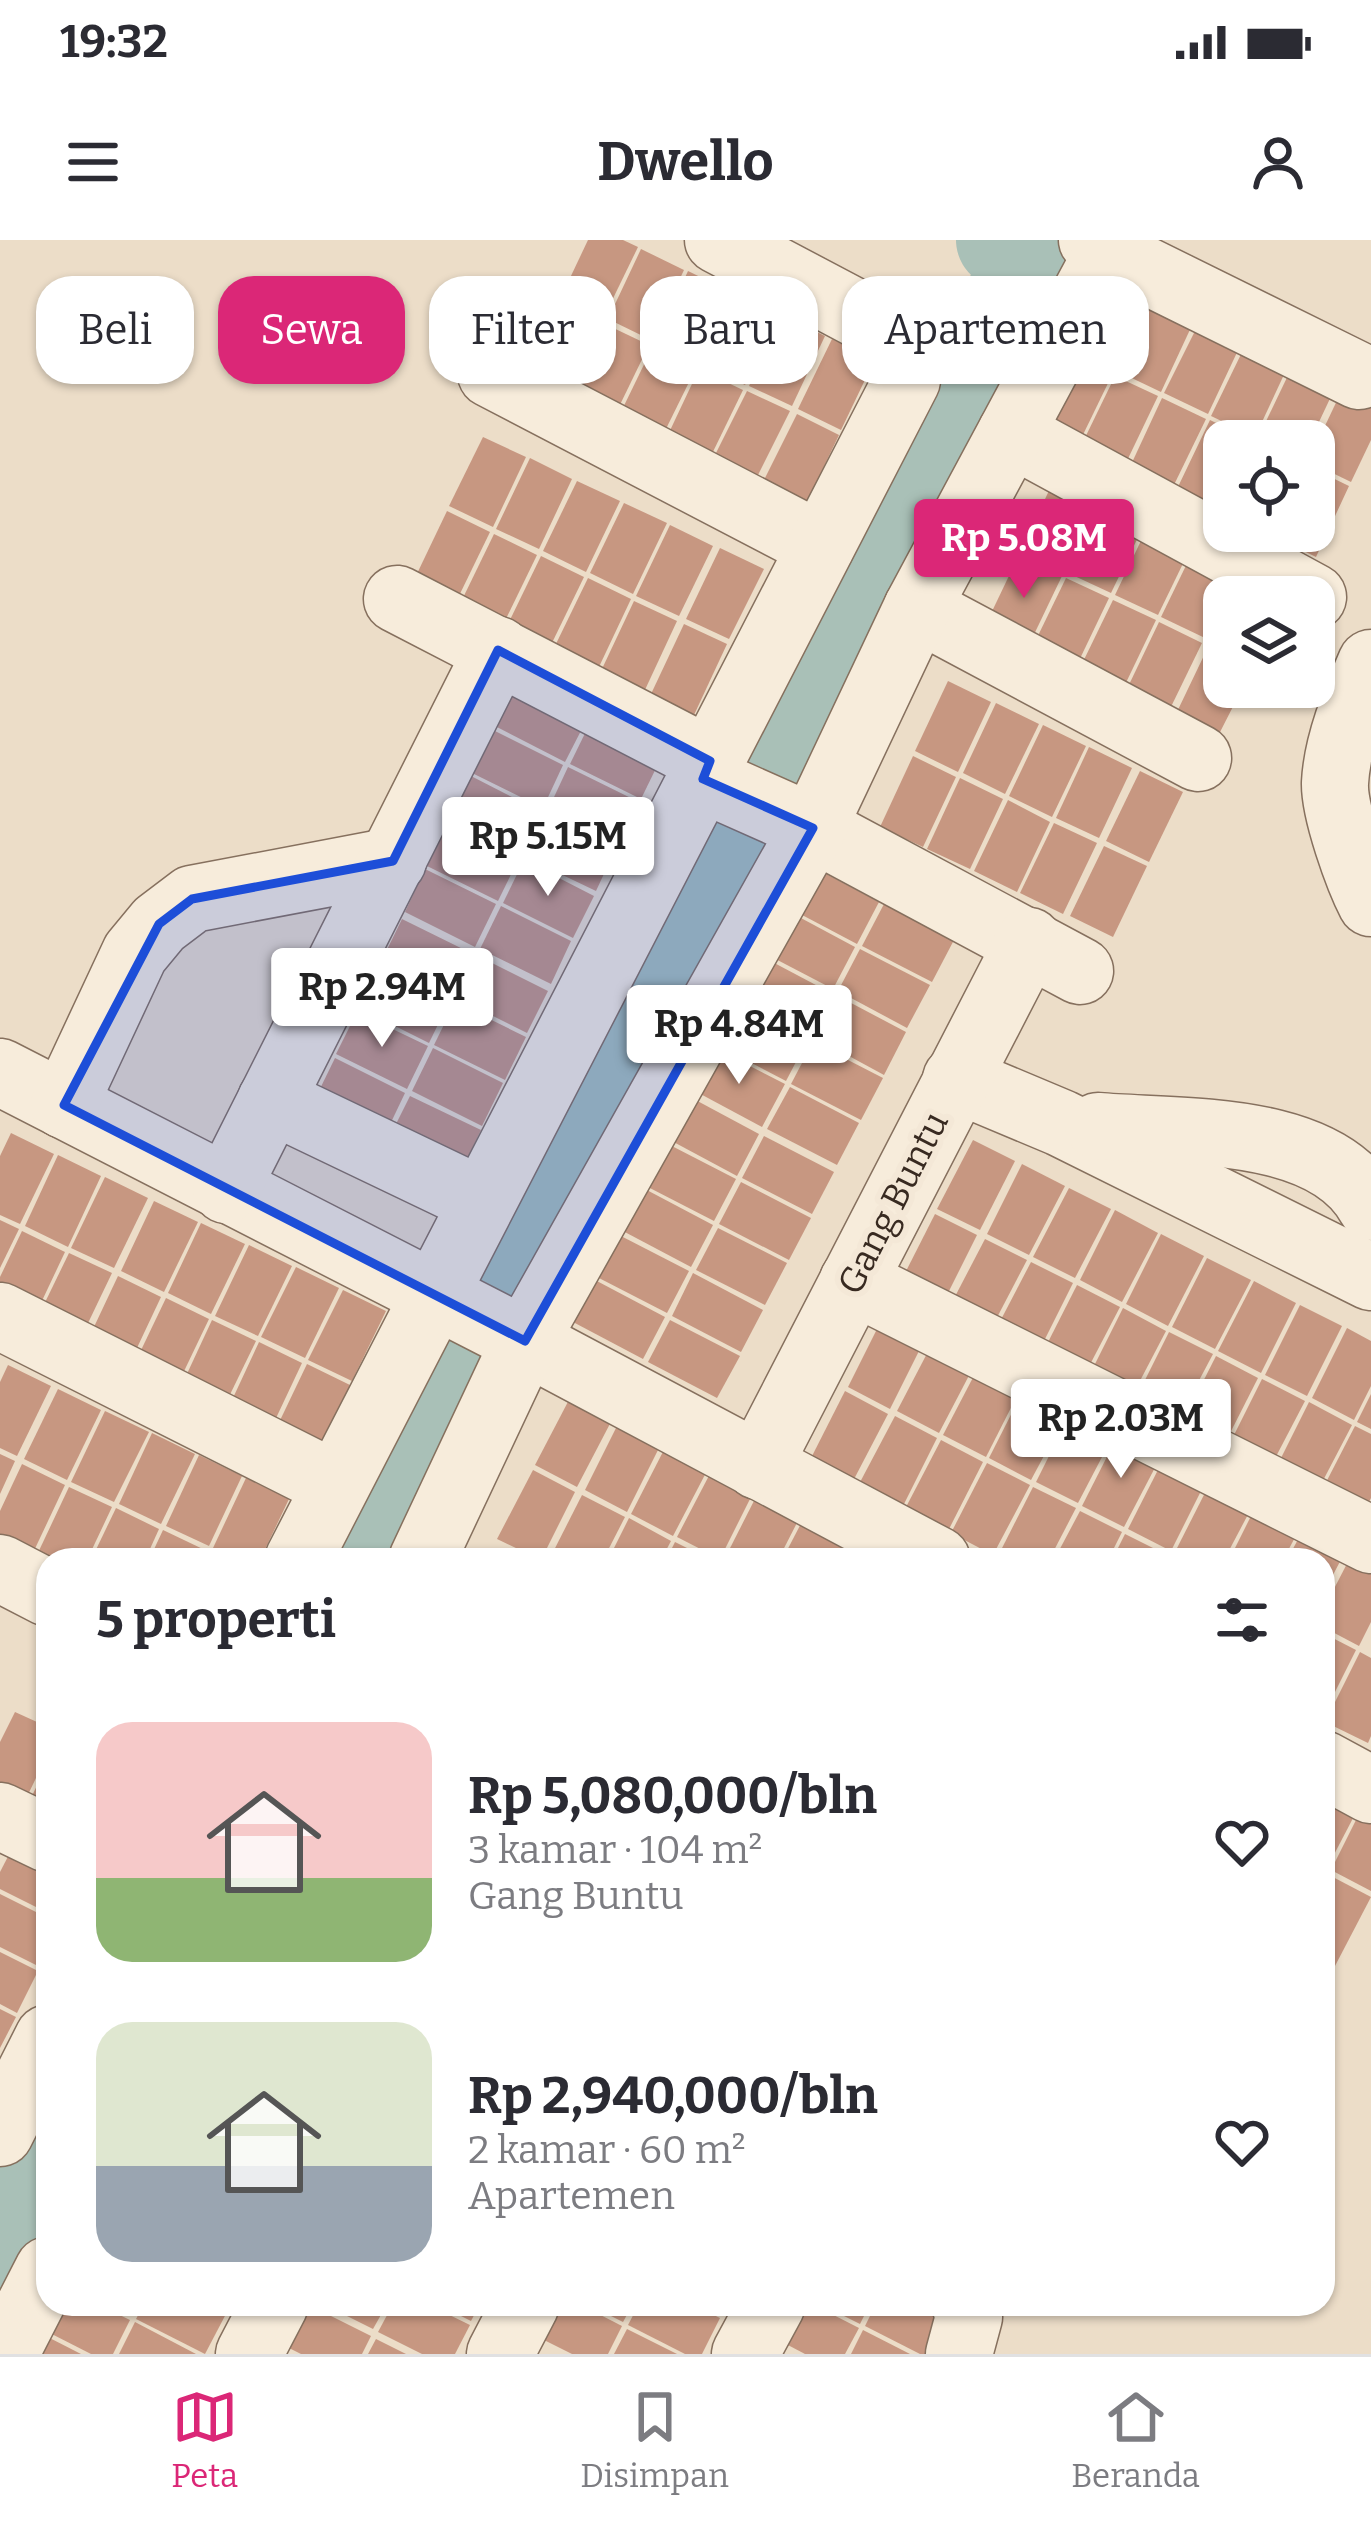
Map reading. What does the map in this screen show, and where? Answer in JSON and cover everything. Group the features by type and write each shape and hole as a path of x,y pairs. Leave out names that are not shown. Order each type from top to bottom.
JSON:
{"street":[{"path":"304,1548 907,380 909,361 896,340 877,324 718,240"},
{"path":"435,1548 526,1341 796,821 1011,433 1100,246 1359,376"},
{"path":"510,384 821,546"},
{"path":"1011,433 1274,576"},
{"path":"397,598 498,650 796,821"},
{"path":"917,608 1198,758"},
{"path":"1335,610 1371,631"},
{"path":"226,1190 498,650"},
{"path":"1371,663 1352,708 1335,786 1358,878 1371,903"},
{"name":"Gang Buntu","path":"758,1466 956,1079 1055,956 796,821"},
{"path":"64,1106 135,953 159,924 192,899 393,861"},
{"path":"0,1072 526,1341 914,1548"},
{"path":"956,1079 1061,1123 1371,1277"},
{"path":"271,1100 482,1202"},
{"path":"1061,1123 1266,1141 1309,1152 1344,1174 1371,1207"},
{"path":"853,1280 1371,1540"},
{"path":"0,1316 337,1485"},
{"path":"0,1568 36,1587"},
{"path":"1335,1770 1371,1790"},
{"path":"0,1816 36,1833"},
{"path":"0,2133 36,2062"},
{"path":"5,2354 36,2293"},
{"path":"249,2354 269,2316"},
{"path":"500,2354 520,2316"},
{"path":"746,2354 766,2316"},
{"path":"959,2354 969,2316"}],"highlighted area":[{"path":"498,650 710,761 703,779 813,828 525,1341 64,1105 159,924 192,899 393,861"}],"building":[{"path":"588,240 623,240 638,247 616,292 616,276 571,276"},
{"path":"641,249 684,270 681,276 640,276 640,335 616,323 616,302"},
{"path":"1151,301 1194,321 1161,392 1144,384 1149,384"},
{"path":"1199,323 1241,344 1208,414 1164,393"},
{"path":"616,329 640,341 640,364 615,415 572,394 577,384 616,384"},
{"path":"832,339 842,344 842,384 863,384 841,430 798,409 810,384 818,384 818,368"},
{"path":"1245,346 1288,366 1263,420 1211,416"},
{"path":"1292,367 1335,388 1320,420 1267,420"},
{"path":"640,373 640,384 688,384 662,437 619,416"},
{"path":"549,384 572,384 568,393"},
{"path":"692,384 730,384 743,390 709,460 666,439"},
{"path":"750,384 802,384 792,406"},
{"path":"1054,384 1108,384 1078,445 1035,424"},
{"path":"1111,384 1132,384 1158,396 1124,467 1081,446"},
{"path":"1342,390 1371,405 1371,440 1351,482 1335,474 1335,420 1328,420"},
{"path":"747,391 790,411 755,481 712,461"},
{"path":"1162,398 1206,419 1172,489 1129,469"},
{"path":"797,414 839,435 805,506 762,484"},
{"path":"1203,435 1203,504 1176,491"},
{"path":"483,437 526,457 493,527 449,506"},
{"path":"530,458 572,479 539,549 496,529"},
{"path":"1335,479 1349,486 1335,516"},
{"path":"1054,480 1098,501 1064,571 1021,550"},
{"path":"577,481 620,501 586,572 543,551"},
{"path":"624,503 667,523 633,594 590,573"},
{"path":"1102,503 1145,523 1111,593 1068,573"},
{"path":"447,511 490,532 456,602 413,582"},
{"path":"1149,524 1192,545 1158,615 1115,595"},
{"path":"670,525 713,546 679,616 636,596"},
{"path":"494,534 537,555 503,625 460,604"},
{"path":"1195,547 1238,568 1234,576 1203,576 1203,637 1161,617"},
{"path":"720,548 764,569 729,639 686,619"},
{"path":"1019,555 1062,576 1028,647 985,626"},
{"path":"541,556 584,577 550,647 507,626"},
{"path":"588,578 631,599 598,669 554,648"},
{"path":"1066,578 1109,598 1075,669 1032,648"},
{"path":"1113,600 1156,620 1122,691 1079,670"},
{"path":"634,601 677,621 644,692 601,671"},
{"path":"1159,622 1202,643 1168,713 1125,693"},
{"path":"684,624 727,644 694,715 651,694"},
{"path":"1203,658 1203,708 1232,708 1218,736 1175,716"},
{"path":"948,681 991,702 958,772 915,751"},
{"path":"516,684 587,719 565,762 495,726"},
{"path":"996,703 1039,724 1005,794 963,773"},
{"path":"591,721 662,756 641,799 570,764"},
{"path":"1043,725 1086,746 1052,817 1009,796"},
{"path":"493,730 563,765 543,808 472,773"},
{"path":"1089,747 1132,768 1099,838 1056,818"},
{"path":"913,756 956,777 923,847 880,827"},
{"path":"568,767 639,802 618,844 548,810"},
{"path":"1140,771 1183,792 1149,862 1106,841"},
{"path":"471,776 541,812 520,855 450,819"},
{"path":"960,778 1003,799 970,869 927,849"},
{"path":"1008,800 1050,822 1017,892 974,871"},
{"path":"546,814 616,848 596,891 525,857"},
{"path":"1054,823 1097,843 1063,914 1020,893"},
{"path":"449,824 519,858 498,901 427,866"},
{"path":"1104,846 1147,866 1113,937 1070,916"},
{"path":"524,860 594,896 573,938 503,903"},
{"path":"809,865 879,902 857,944 787,907"},
{"path":"425,869 496,904 475,947 405,912"},
{"path":"884,904 954,940 932,982 862,946"},
{"path":"501,906 571,941 551,984 480,949"},
{"path":"786,910 855,947 833,989 764,953"},
{"path":"402,919 473,954 452,996 381,962"},
{"path":"860,949 930,985 907,1028 838,991"},
{"path":"478,956 548,991 527,1033 457,998"},
{"path":"763,957 831,993 809,1035 741,999"},
{"path":"380,966 450,1000 429,1043 359,1008"},
{"path":"836,995 906,1032 884,1075 814,1037"},
{"path":"455,1002 526,1037 505,1080 434,1045"},
{"path":"738,1002 808,1039 786,1081 717,1045"},
{"path":"357,1012 428,1046 407,1089 336,1054"},
{"path":"813,1042 883,1078 861,1120 791,1084"},
{"path":"433,1048 503,1083 482,1126 412,1091"},
{"path":"715,1048 785,1084 762,1127 693,1090"},
{"path":"335,1058 405,1093 385,1135 314,1101"},
{"path":"790,1087 859,1123 837,1165 767,1129"},
{"path":"410,1096 481,1130 460,1173 389,1138"},
{"path":"690,1097 759,1134 737,1176 668,1139"},
{"path":"11,1133 54,1154 20,1224 0,1215 0,1156"},
{"path":"764,1136 834,1172 812,1214 742,1178"},
{"path":"973,1140 1015,1161 980,1230 937,1209"},
{"path":"666,1143 736,1179 714,1221 644,1185"},
{"path":"58,1155 101,1176 68,1247 25,1226"},
{"path":"1022,1164 1065,1186 1029,1255 987,1234"},
{"path":"105,1177 148,1198 114,1268 71,1248"},
{"path":"741,1182 811,1218 789,1260 719,1224"},
{"path":"643,1188 713,1225 691,1267 621,1230"},
{"path":"1069,1188 1111,1209 1075,1278 1033,1257"},
{"path":"154,1201 198,1222 164,1292 121,1271"},
{"path":"1115,1210 1158,1233 1122,1302 1080,1280"},
{"path":"935,1214 977,1235 942,1305 900,1283"},
{"path":"0,1220 19,1229 0,1268"},
{"path":"201,1223 245,1244 211,1314 168,1293"},
{"path":"718,1228 787,1263 765,1305 696,1270"},
{"path":"22,1231 65,1252 32,1322 0,1306 0,1277"},
{"path":"1161,1234 1204,1256 1168,1326 1126,1304"},
{"path":"619,1235 689,1271 667,1313 597,1277"},
{"path":"985,1239 1027,1260 991,1329 949,1308"},
{"path":"249,1245 292,1266 258,1336 215,1316"},
{"path":"69,1253 112,1273 78,1344 35,1323"},
{"path":"1207,1258 1251,1280 1215,1349 1172,1327"},
{"path":"1031,1262 1073,1283 1038,1353 995,1331"},
{"path":"296,1267 339,1288 305,1358 261,1337"},
{"path":"693,1273 763,1310 741,1352 672,1316"},
{"path":"118,1276 161,1297 128,1367 85,1346"},
{"path":"595,1280 665,1317 643,1359 573,1322"},
{"path":"1254,1281 1296,1303 1261,1373 1218,1351"},
{"path":"1077,1285 1120,1307 1084,1376 1042,1354"},
{"path":"343,1290 386,1311 352,1381 308,1360"},
{"path":"166,1298 209,1319 175,1390 132,1369"},
{"path":"1300,1305 1342,1326 1307,1396 1265,1375"},
{"path":"1123,1308 1166,1331 1130,1400 1088,1378"},
{"path":"883,1317 925,1339 890,1409 848,1387"},
{"path":"212,1320 256,1341 222,1411 179,1391"},
{"path":"670,1320 740,1356 717,1398 648,1362"},
{"path":"1347,1328 1371,1341 1371,1386 1354,1420 1312,1398"},
{"path":"1169,1332 1213,1354 1176,1424 1134,1402"},
{"path":"259,1342 302,1363 269,1433 226,1413"},
{"path":"933,1342 975,1364 939,1433 897,1411"},
{"path":"1216,1356 1258,1378 1223,1447 1181,1425"},
{"path":"307,1364 350,1385 316,1456 273,1435"},
{"path":"8,1365 51,1386 17,1456 0,1448 0,1382"},
{"path":"979,1366 1021,1388 986,1457 943,1435"},
{"path":"1262,1379 1305,1401 1269,1470 1227,1449"},
{"path":"58,1389 101,1410 67,1480 24,1459"},
{"path":"1024,1389 1068,1411 1031,1480 989,1458"},
{"path":"845,1391 888,1414 852,1483 809,1462"},
{"path":"1371,1394 1371,1429 1357,1422"},
{"path":"571,1396 613,1418 577,1487 535,1465"},
{"path":"1309,1402 1352,1425 1316,1494 1274,1472"},
{"path":"105,1411 149,1432 114,1502 71,1482"},
{"path":"1071,1412 1114,1434 1078,1503 1036,1482"},
{"path":"895,1416 937,1438 902,1508 858,1486"},
{"path":"620,1420 662,1442 627,1512 585,1490"},
{"path":"1355,1426 1371,1434 1371,1498 1361,1517 1319,1496"},
{"path":"152,1433 195,1454 161,1524 119,1504"},
{"path":"1118,1435 1160,1458 1124,1527 1082,1506"},
{"path":"941,1440 983,1462 948,1531 905,1509"},
{"path":"667,1444 709,1467 673,1536 631,1514"},
{"path":"0,1454 15,1461 0,1494"},
{"path":"199,1455 242,1476 209,1546 166,1526"},
{"path":"1163,1460 1206,1481 1172,1548 1128,1529"},
{"path":"987,1463 1030,1485 997,1548 980,1548 951,1533"},
{"path":"22,1464 65,1485 32,1555 0,1540 0,1511"},
{"path":"713,1468 755,1489 726,1548 698,1548 677,1537"},
{"path":"533,1470 575,1492 547,1548 516,1548 497,1539"},
{"path":"246,1478 289,1499 266,1548 213,1548"},
{"path":"1210,1483 1253,1505 1230,1548 1177,1548"},
{"path":"69,1487 112,1507 93,1548 40,1548"},
{"path":"1033,1487 1076,1508 1055,1548 1002,1548"},
{"path":"759,1491 802,1513 784,1548 730,1548"},
{"path":"582,1495 625,1517 609,1548 555,1548"},
{"path":"1256,1506 1300,1528 1289,1548 1235,1548"},
{"path":"116,1508 159,1529 150,1548 97,1548"},
{"path":"1080,1511 1122,1532 1114,1548 1060,1548"},
{"path":"806,1514 848,1536 842,1548 788,1548"},
{"path":"629,1518 671,1541 667,1548 614,1548"},
{"path":"163,1530 201,1548 155,1548"},
{"path":"1303,1530 1345,1552 1335,1571 1335,1548 1293,1548"},
{"path":"1125,1534 1153,1548 1118,1548"},
{"path":"1352,1554 1371,1564 1371,1622 1359,1646 1335,1633 1335,1587"},
{"path":"1335,1639 1356,1650 1335,1692"},
{"path":"1360,1652 1371,1658 1368,1743 1335,1727 1335,1702"},
{"path":"15,1712 36,1722 36,1778 24,1803 0,1791 0,1742"},
{"path":"1335,1784 1363,1799 1335,1853"},
{"path":"1366,1800 1371,1803 1371,1891 1335,1872 1335,1862"},
{"path":"15,1843 36,1854 36,1907 0,1889 0,1872"},
{"path":"1335,1878 1371,1897 1335,1966"},
{"path":"0,1894 36,1912 36,1965 0,1947"},
{"path":"0,1952 36,1970 36,1975 17,2013 0,2004"},
{"path":"0,2009 16,2017 0,2048"},
{"path":"44,2316 122,2316 130,2320 113,2354 91,2354 38,2327"},
{"path":"138,2316 225,2316 205,2354"},
{"path":"298,2316 331,2316 371,2336 362,2354 301,2354 279,2343"},
{"path":"347,2316 380,2316 373,2329"},
{"path":"387,2316 452,2316 470,2325 455,2354 422,2354 378,2332"},
{"path":"539,2316 602,2316 622,2326 608,2354 572,2354 530,2333"},
{"path":"633,2316 720,2318 702,2354 685,2354 628,2325"},
{"path":"777,2316 836,2316 859,2328 845,2354 805,2354 767,2334"},
{"path":"870,2316 957,2319 939,2354 920,2354 865,2326"},
{"path":"135,2322 196,2354 119,2354"},
{"path":"627,2329 677,2354 614,2354"},
{"path":"863,2330 910,2354 851,2354"},
{"path":"36,2331 81,2354 25,2354"},
{"path":"376,2339 406,2354 368,2354"}],"waterway":[{"path":"367,1548 1032,261 1004,240"},
{"path":"0,2269 36,2198"}]}
